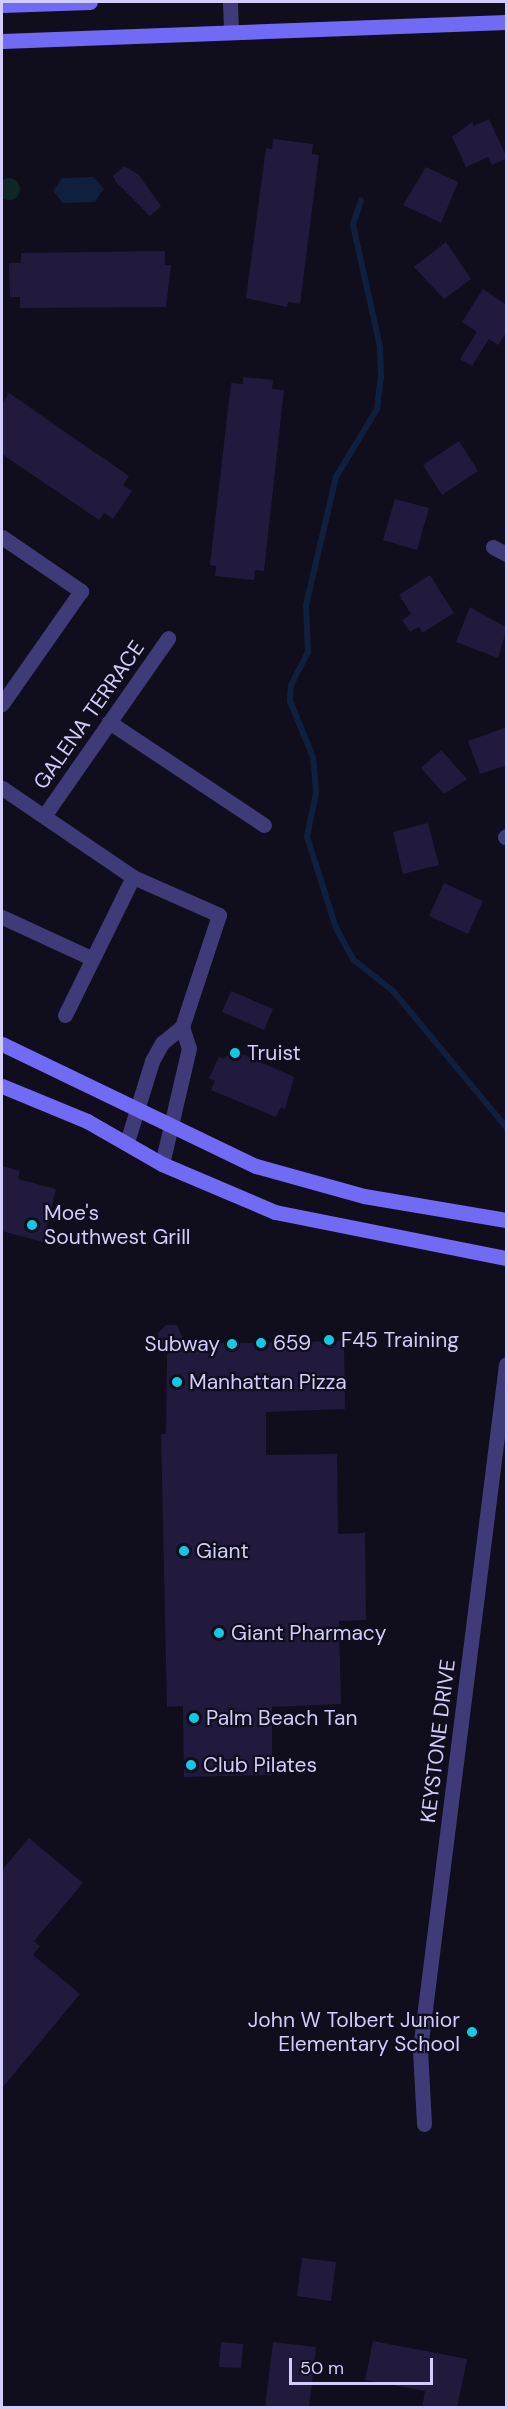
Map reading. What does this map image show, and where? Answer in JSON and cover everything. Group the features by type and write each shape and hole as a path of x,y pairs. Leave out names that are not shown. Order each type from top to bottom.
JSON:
{"street":[{"path":"2,5 90,2"},
{"path":"230,2 231,32"},
{"path":"2,41 507,22"},
{"path":"2,537 81,591 2,704"},
{"name":"GALENA TERRACE","path":"44,816 168,638"},
{"path":"109,722 264,825"},
{"path":"2,788 133,877 219,915 182,1027 162,1043 152,1061 127,1143"},
{"path":"65,1015 91,958 133,877"},
{"path":"2,917 91,958"},
{"path":"162,1164 173,1125 189,1048 182,1027"},
{"path":"2,1044 137,1106 256,1166 312,1182 507,1220"},
{"path":"2,1086 127,1143 162,1164 274,1212 507,1258"},
{"name":"KEYSTONE DRIVE","path":"424,2124 420,2049 507,1364"}],"green space":[{"path":"9,178 17,181 20,189 17,197 9,200 1,197 -2,189 1,181"}],"water":[{"path":"94,177 104,189 95,202 63,203 53,191 62,178"}],"building":[{"path":"489,119 507,158 492,165 488,157 466,167 452,137 472,122 474,126"},
{"path":"273,139 313,144 312,154 319,155 300,304 288,302 287,307 246,298 266,148 272,149"},
{"path":"124,166 139,175 161,206 150,216 116,182 113,176"},
{"path":"426,167 458,182 441,223 403,205"},
{"path":"446,242 471,279 444,299 414,267"},
{"path":"165,251 165,265 171,265 166,307 20,308 20,297 10,297 9,263 21,263 21,253"},
{"path":"483,289 507,305 507,331 498,345 489,339 472,366 460,359 477,332 462,322"},
{"path":"243,377 273,380 272,389 284,390 264,571 255,570 254,580 215,576 216,566 210,565 231,383 243,384"},
{"path":"9,393 129,476 123,485 132,491 113,519 104,513 99,520 2,454 2,404"},
{"path":"459,441 478,471 442,495 423,465"},
{"path":"395,499 429,508 417,550 383,540"},
{"path":"430,575 454,613 422,633 419,627 410,632 402,620 411,614 399,595"},
{"path":"470,607 507,628 498,658 456,642"},
{"path":"507,727 507,765 480,774 468,741"},
{"path":"441,750 467,779 444,794 421,768"},
{"path":"428,823 439,865 403,874 393,832"},
{"path":"444,883 483,901 468,934 429,916"},
{"path":"231,991 273,1009 264,1030 222,1012"},
{"name":"Truist","path":"231,1049 294,1077 285,1109 281,1107 276,1117 211,1090 215,1081 209,1078 219,1057 224,1059"},
{"path":"2,1166 20,1171 18,1179 56,1189 43,1242 2,1231"},
{"path":"166,1325 177,1325 185,1344 344,1341 345,1409 266,1412 266,1455 337,1454 338,1534 365,1533 366,1620 339,1621 341,1704 272,1707 272,1775 184,1777 183,1706 167,1707 161,1434 166,1434 167,1353 158,1343 158,1333"},
{"path":"29,1838 83,1883 34,1941 40,1946 33,1955 80,1994 2,2088 2,1870"},
{"path":"302,2258 336,2262 331,2301 297,2296"},
{"path":"373,2341 467,2359 457,2408 422,2408 425,2391 365,2380"},
{"path":"221,2342 243,2344 241,2368 219,2367"},
{"path":"273,2342 316,2347 309,2408 265,2408"}],"waterway":[{"path":"361,200 353,225 380,347 381,376 377,409 336,477 306,605 308,652 291,685 290,701 313,757 316,793 307,837 336,928 354,960 393,991 506,1127"}],"place":[{"name":"Truist","path":"235,1053"},
{"name":"Moe's Southwest Grill","path":"32,1225"},
{"name":"F45 Training","path":"329,1340"},
{"name":"659","path":"261,1343"},
{"name":"Subway","path":"232,1344"},
{"name":"Manhattan Pizza","path":"177,1382"},
{"name":"Giant","path":"184,1551"},
{"name":"Giant Pharmacy","path":"219,1633"},
{"name":"Palm Beach Tan","path":"194,1718"},
{"name":"Club Pilates","path":"191,1765"},
{"name":"John W Tolbert Junior Elementary School","path":"472,2032"}]}
